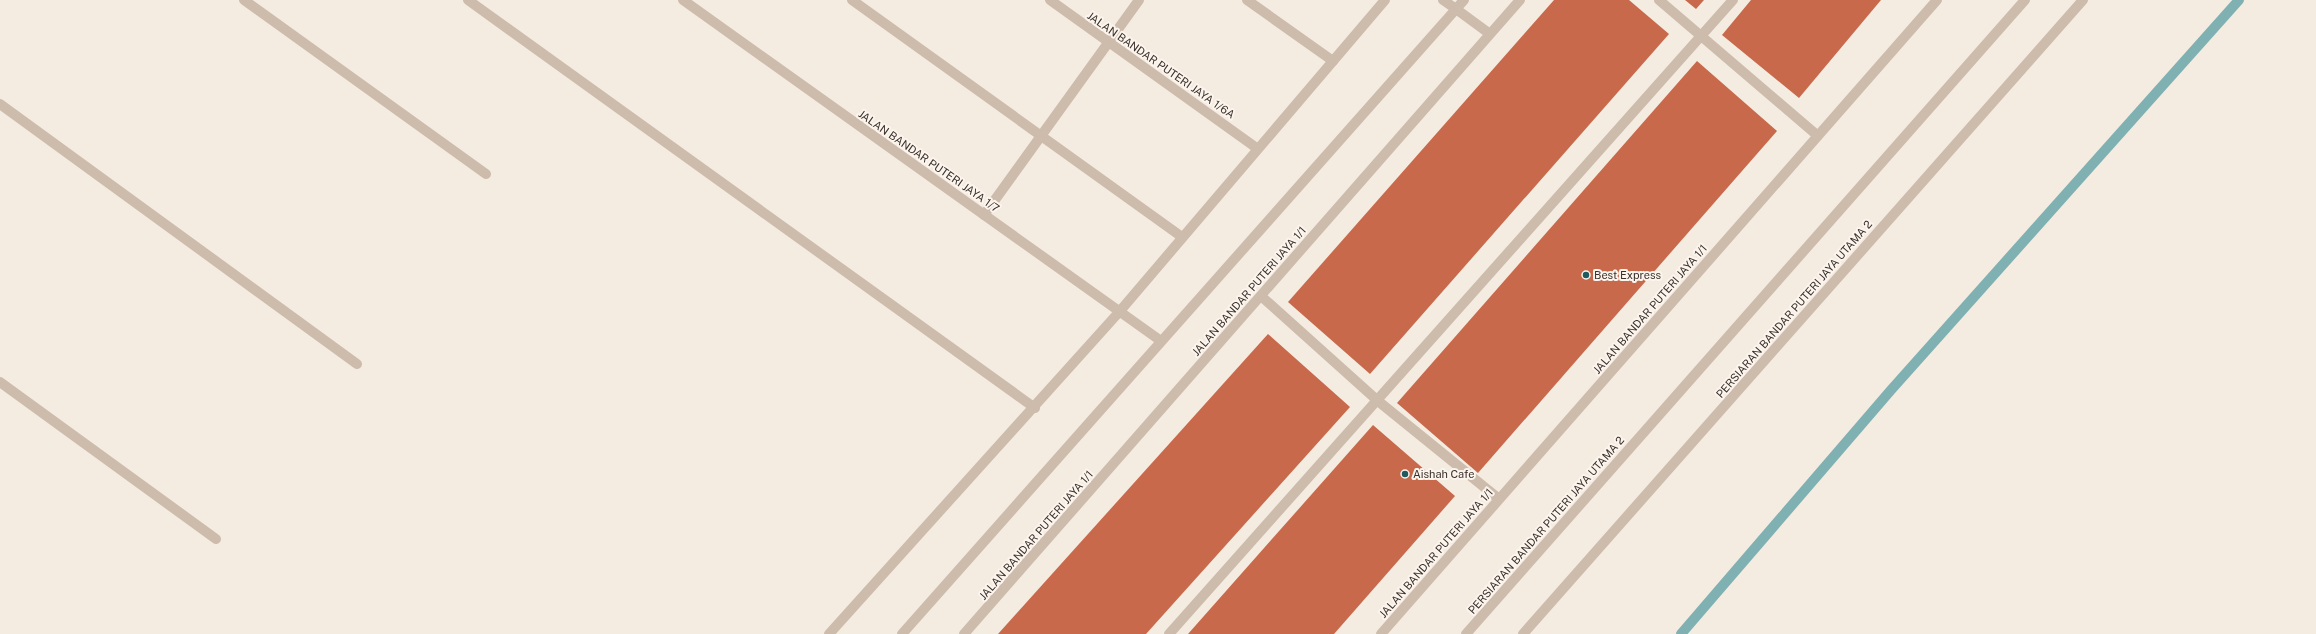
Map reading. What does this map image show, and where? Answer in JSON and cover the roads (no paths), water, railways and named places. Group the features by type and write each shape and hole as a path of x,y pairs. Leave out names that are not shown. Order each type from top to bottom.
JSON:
{"street":[{"path":"244,0 486,174"},
{"path":"468,0 1035,408"},
{"name":"JALAN BANDAR PUTERI JAYA 1/7","path":"683,0 1161,341"},
{"path":"852,0 1182,237"},
{"name":"JALAN BANDAR PUTERI JAYA 1/6A","path":"1050,0 1258,148"},
{"path":"984,215 1139,0"},
{"path":"1247,0 1333,61"},
{"path":"829,634 1035,408 1120,311 1385,0"},
{"path":"1443,0 1490,34"},
{"path":"902,634 1464,0"},
{"name":"JALAN BANDAR PUTERI JAYA 1/1","path":"964,634 1520,0"},
{"path":"1659,0 1700,37 1818,136"},
{"path":"1170,634 1733,0"},
{"name":"JALAN BANDAR PUTERI JAYA 1/1","path":"1380,634 1937,0"},
{"name":"PERSIARAN BANDAR PUTERI JAYA UTAMA 2","path":"1466,634 2025,0"},
{"name":"PERSIARAN BANDAR PUTERI JAYA UTAMA 2","path":"1523,634 2083,0"},
{"path":"0,104 357,364"},
{"path":"1260,296 1378,401 1499,498"},
{"path":"0,382 216,539"}],"waterway":[{"path":"1681,634 1891,390 2239,0"}],"place":[{"name":"Best Express","path":"1586,275"},
{"name":"Aishah Cafe","path":"1405,474"}]}
